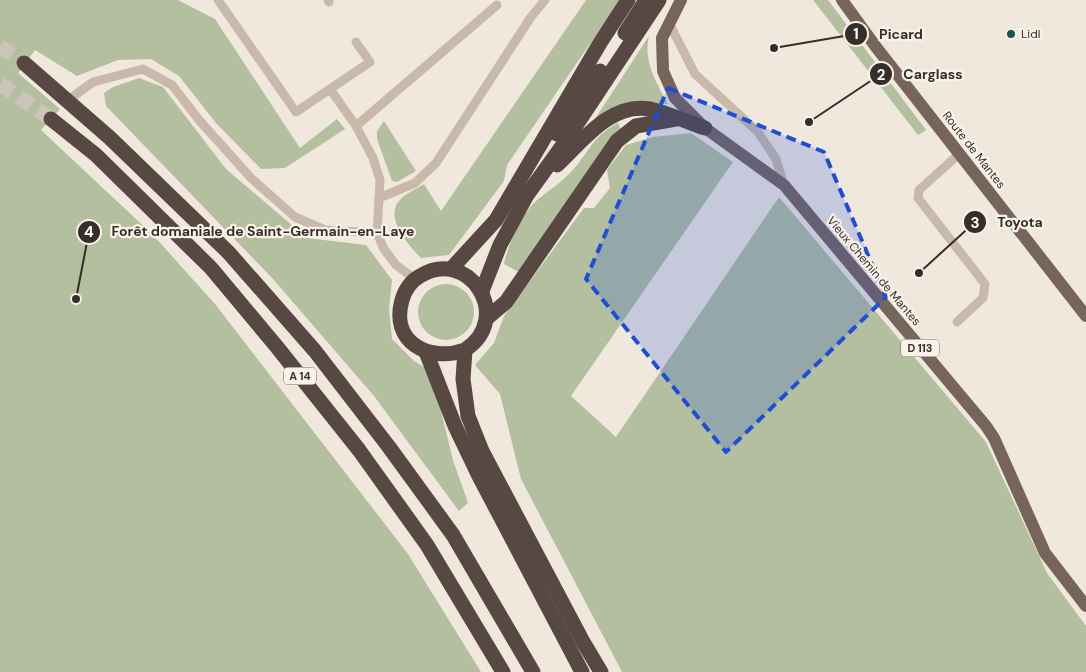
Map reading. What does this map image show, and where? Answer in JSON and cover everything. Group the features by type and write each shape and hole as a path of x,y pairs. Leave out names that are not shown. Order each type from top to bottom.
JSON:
{"highway":[{"path":"496,220 600,43 628,0"},
{"path":"451,269 496,220 605,63 646,0"},
{"path":"482,291 500,245 534,186 658,0"},
{"name":"A 14","path":"24,63 110,138 229,253 315,351 389,447 453,535 532,672"},
{"path":"534,186 595,128 616,114 631,110 649,109 705,128"},
{"name":"A 14","path":"51,118 96,155 211,268 277,347 359,450 427,545 503,672"},
{"path":"487,318 506,302 617,141 636,126 676,119"},
{"path":"426,352 451,355 465,350 480,336 487,318 482,291 470,278 451,269 432,270 415,279 403,296 400,318 409,338 426,352 455,426 582,672"},
{"path":"465,350 463,379 468,416 482,451 577,632 601,672"}],"main road":[{"name":"Vieux Chemin de Mantes","path":"681,0 662,38 663,71 675,98 705,128 784,185 986,426 994,438 1045,553 1086,606"},
{"name":"Route de Mantes","path":"842,0 876,47 1086,316"}],"lane":[{"path":"218,0 296,112 370,62 356,42"},
{"path":"379,198 415,183 436,163 531,17 545,0"},
{"path":"356,126 497,6"},
{"path":"669,23 695,74 758,132 776,159 784,185"},
{"path":"67,101 93,82 143,70 172,84 199,120 251,178 295,217 325,230 377,233"},
{"path":"330,89 356,126 375,165 380,180 377,233 384,249 396,265 415,279"},
{"path":"957,322 983,298 985,284 918,198 919,190 959,154"}],"highlighted area":[{"path":"668,88 824,152 886,297 726,452 586,279"}],"green space":[{"path":"0,0 178,0 215,19 300,148 337,119 345,129 285,168 261,169 216,123 179,76 151,59 118,60 77,76 35,50 18,73 60,109 41,130 153,235 215,304 408,554 481,672 0,672"},
{"path":"586,0 620,0 507,165 504,181 449,255 421,258 405,239 396,223 394,215 400,200 424,184 441,211"},
{"path":"813,0 828,0 926,130 918,135"},
{"path":"649,36 649,63 668,104 639,102 593,122"},
{"path":"139,78 163,87 226,169 307,238 366,245 392,280 389,309 392,339 414,361 424,367 437,395 453,460 468,503 459,511 374,396 273,279 106,106 104,93 113,87"},
{"path":"384,121 416,171 397,182 392,181 377,139 377,131"},
{"path":"618,123 621,130 519,272 504,264 516,231 530,207 571,172 602,134"},
{"path":"691,133 733,162 571,396 616,437 779,197 986,442 1047,573 1086,626 1086,672 622,672 521,479 500,394 475,365 494,343 504,316 584,208 594,208 610,188 607,170 626,145 653,137"},
{"path":"440,284 452,284 462,288 470,296 474,312 470,328 462,336 452,340 440,340 430,336 422,328 418,318 418,306 422,296 430,288"}],"tunnel":[{"path":"0,46 24,63"},
{"path":"0,84 51,119"}],"place":[{"name":"Lidl","path":"1011,34"},
{"name":"Picard","path":"774,48"},
{"name":"Carglass","path":"809,122"},
{"name":"Toyota","path":"919,273"},
{"name":"Forêt domaniale de Saint-Germain-en-Laye","path":"76,299"}]}
